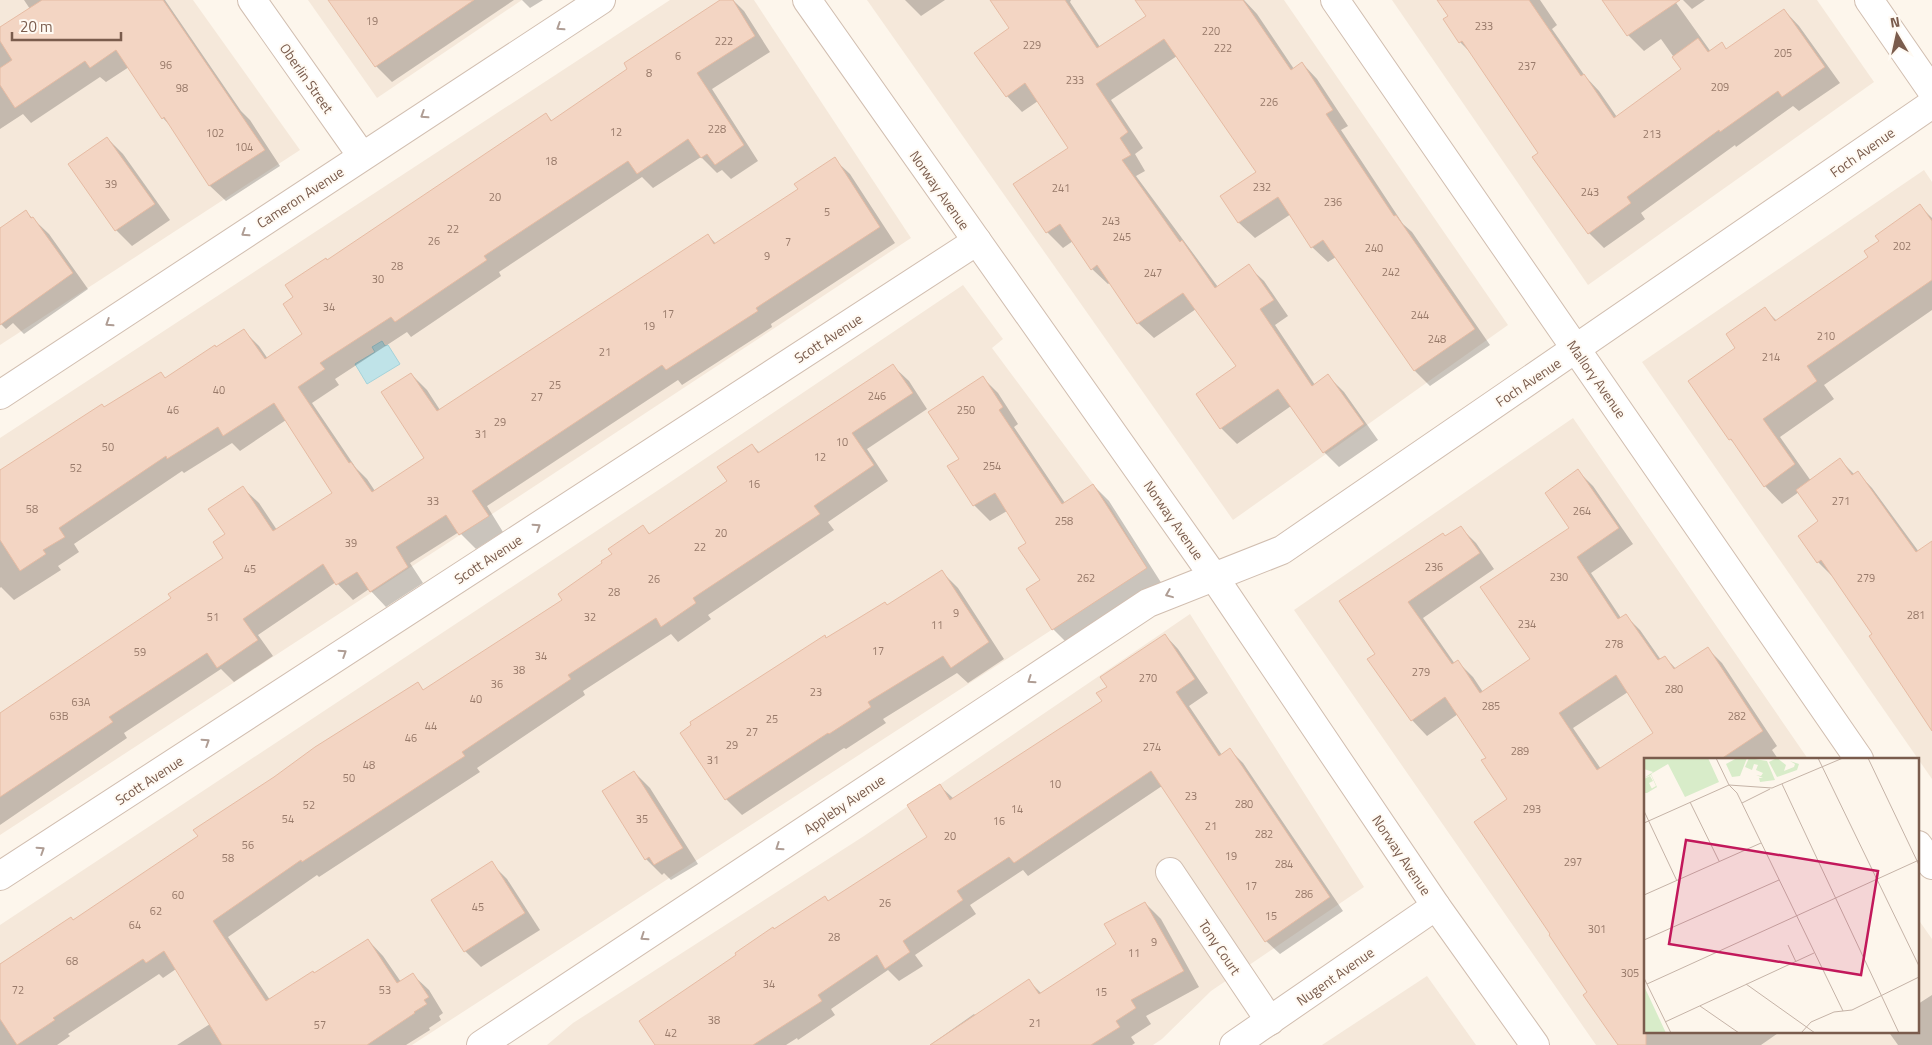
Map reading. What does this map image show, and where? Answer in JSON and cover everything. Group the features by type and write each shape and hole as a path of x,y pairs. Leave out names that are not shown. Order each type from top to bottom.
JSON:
{"street":[{"name":"Oberlin Street","path":"252,0 362,156"},
{"name":"Cameron Avenue","path":"0,395 601,0"},
{"name":"Norway Avenue","path":"807,0 1214,577 1436,906 1535,1045"},
{"name":"Mallory Avenue","path":"1335,0 1858,758"},
{"path":"1869,0 1932,91"},
{"name":"Foch Avenue","path":"1214,577 1282,550 1932,104"},
{"name":"Scott Avenue","path":"0,876 977,241"},
{"name":"Appleby Avenue","path":"481,1045 1148,603 1214,577"},
{"path":"1920,848 1932,865"},
{"name":"Tony Court","path":"1170,872 1270,1021"},
{"name":"Nugent Avenue","path":"1234,1045 1436,906"}],"shaded area":[{"path":"0,0 193,0 300,150 0,345"},
{"path":"308,0 522,0 377,98"},
{"path":"670,0 754,0 911,238 0,835 0,438"},
{"path":"867,0 1284,0 1508,325 1233,520"},
{"path":"1392,0 1817,0 1874,82 1588,285"},
{"path":"1924,170 1932,182 1932,779 1920,762 1920,758 1917,758 1642,362"},
{"path":"963,285 1003,339 992,348 1111,508 1147,568 412,1045 0,1045 0,925 666,485"},
{"path":"1573,418 1807,758 1644,758 1644,1032 1920,1032 1920,922 1932,939 1932,1045 1596,1045 1294,610"},
{"path":"1190,614 1364,887 1211,991 1162,1039 1153,1045 547,1045 573,1023 864,836"},
{"path":"1427,976 1476,1045 1322,1045"}],"water":[{"path":"382,341 385,346 388,345 400,364 367,384 355,364 375,352 372,347"}],"building":[{"path":"42,0 163,0 265,150 209,186 164,117 162,119 116,50 90,68 85,61 15,108 0,85 0,68 12,60 0,41 0,27"},
{"path":"328,0 474,0 375,67"},
{"path":"720,0 733,0 755,36 697,73 744,145 715,165 707,154 701,158 688,139 637,174 628,161 484,256 487,260 395,322 391,317 320,363 325,369 298,387 349,463 351,462 372,492 424,458 381,392 411,373 437,411 708,234 714,244 798,189 794,184 835,157 880,227 756,308 758,311 666,370 662,365 472,491 489,516 459,535 446,515 396,547 408,567 370,592 357,572 336,585 323,564 243,619 258,640 217,668 207,653 109,717 113,722 0,797 0,713 171,598 168,594 223,558 213,542 225,534 208,509 243,486 273,531 332,493 274,403 223,436 218,427 167,459 166,456 59,528 65,537 43,550 46,554 20,571 0,540 0,470 102,404 104,407 161,372 165,378 215,345 216,347 244,329 265,359 302,334 283,304 293,297 285,285 326,258 327,260 546,113 551,121 627,69 624,63"},
{"path":"990,0 1065,0 1097,48 1146,16 1135,0 1243,0 1291,70 1302,62 1333,110 1326,114 1394,216 1396,215 1475,329 1414,371 1323,240 1311,248 1278,197 1238,223 1220,196 1256,172 1164,39 1096,84 1128,132 1120,138 1131,155 1122,160 1180,242 1182,240 1215,288 1249,264 1274,300 1260,309 1312,386 1328,374 1364,424 1323,453 1278,389 1220,429 1196,394 1236,366 1183,293 1137,324 1097,265 1091,270 1060,224 1046,233 1013,184 1068,148 1025,83 1006,97 974,53 1009,28"},
{"path":"1437,0 1529,0 1581,76 1584,74 1614,118 1681,69 1672,57 1698,38 1708,52 1722,42 1726,49 1784,9 1825,67 1782,97 1778,91 1720,132 1719,130 1627,197 1631,203 1588,234 1532,157 1538,153 1462,41 1459,43 1443,19 1448,16"},
{"path":"1602,0 1680,0 1627,36"},
{"path":"107,137 155,204 115,231 68,164"},
{"path":"1920,204 1932,221 1932,280 1807,366 1817,381 1763,419 1795,464 1764,487 1688,381 1735,348 1726,334 1765,307 1775,321 1868,257 1864,251 1879,241 1875,236"},
{"path":"26,210 73,273 0,325 0,228"},
{"path":"893,364 913,393 852,433 874,465 814,506 820,514 693,598 696,603 661,627 656,618 568,675 571,679 462,752 465,756 302,862 301,860 213,921 266,1001 368,939 397,983 413,973 429,997 424,1000 427,1004 367,1045 222,1045 164,951 146,963 143,959 53,1018 55,1020 17,1045 0,1019 0,964 71,917 73,920 198,836 193,830 274,777 315,747 418,682 423,690 562,600 558,594 612,554 608,549 643,525 649,534 727,481 717,467 752,444 758,453"},
{"path":"983,376 1003,407 999,410 1062,504 1093,484 1147,568 1052,630 1026,589 1040,580 1018,548 1026,543 995,493 973,506 947,466 959,459 928,412"},
{"path":"1840,458 1852,475 1858,471 1916,552 1932,541 1932,731 1869,636 1872,634 1821,560 1817,563 1798,536 1818,521 1796,490"},
{"path":"1578,469 1619,528 1577,557 1618,619 1626,614 1658,660 1665,656 1674,669 1708,647 1763,731 1722,758 1644,758 1644,1032 1646,1032 1646,1045 1618,1045 1583,995 1587,992 1550,934 1474,822 1507,799 1481,760 1486,758 1445,697 1411,721 1367,659 1375,654 1339,601 1443,533 1445,536 1461,526 1480,553 1408,602 1452,664 1458,660 1480,693 1530,659 1480,587 1569,528 1545,493","holes":["1616,675 1653,733 1597,770 1559,713"]},
{"path":"942,570 989,642 951,668 943,656 868,702 871,707 725,800 680,733 691,725 690,722 825,635 826,638 885,602 887,605"},
{"path":"1165,634 1195,679 1176,692 1219,756 1230,748 1330,897 1265,942 1151,771 1014,863 1009,857 957,891 963,900 903,941 910,952 885,969 877,955 818,995 822,1001 753,1045 655,1045 639,1021 736,955 735,953 773,927 774,929 825,896 828,901 927,837 907,805 940,784 950,800 1102,701 1096,693 1107,687 1100,677"},
{"path":"634,771 683,848 654,865 649,857 645,860 602,791"},
{"path":"492,861 525,913 464,952 431,900"},
{"path":"1145,902 1184,971 1131,1000 1136,1008 1116,1021 1120,1027 1091,1045 930,1045 1029,979 1039,994 1116,944 1104,924"}]}
